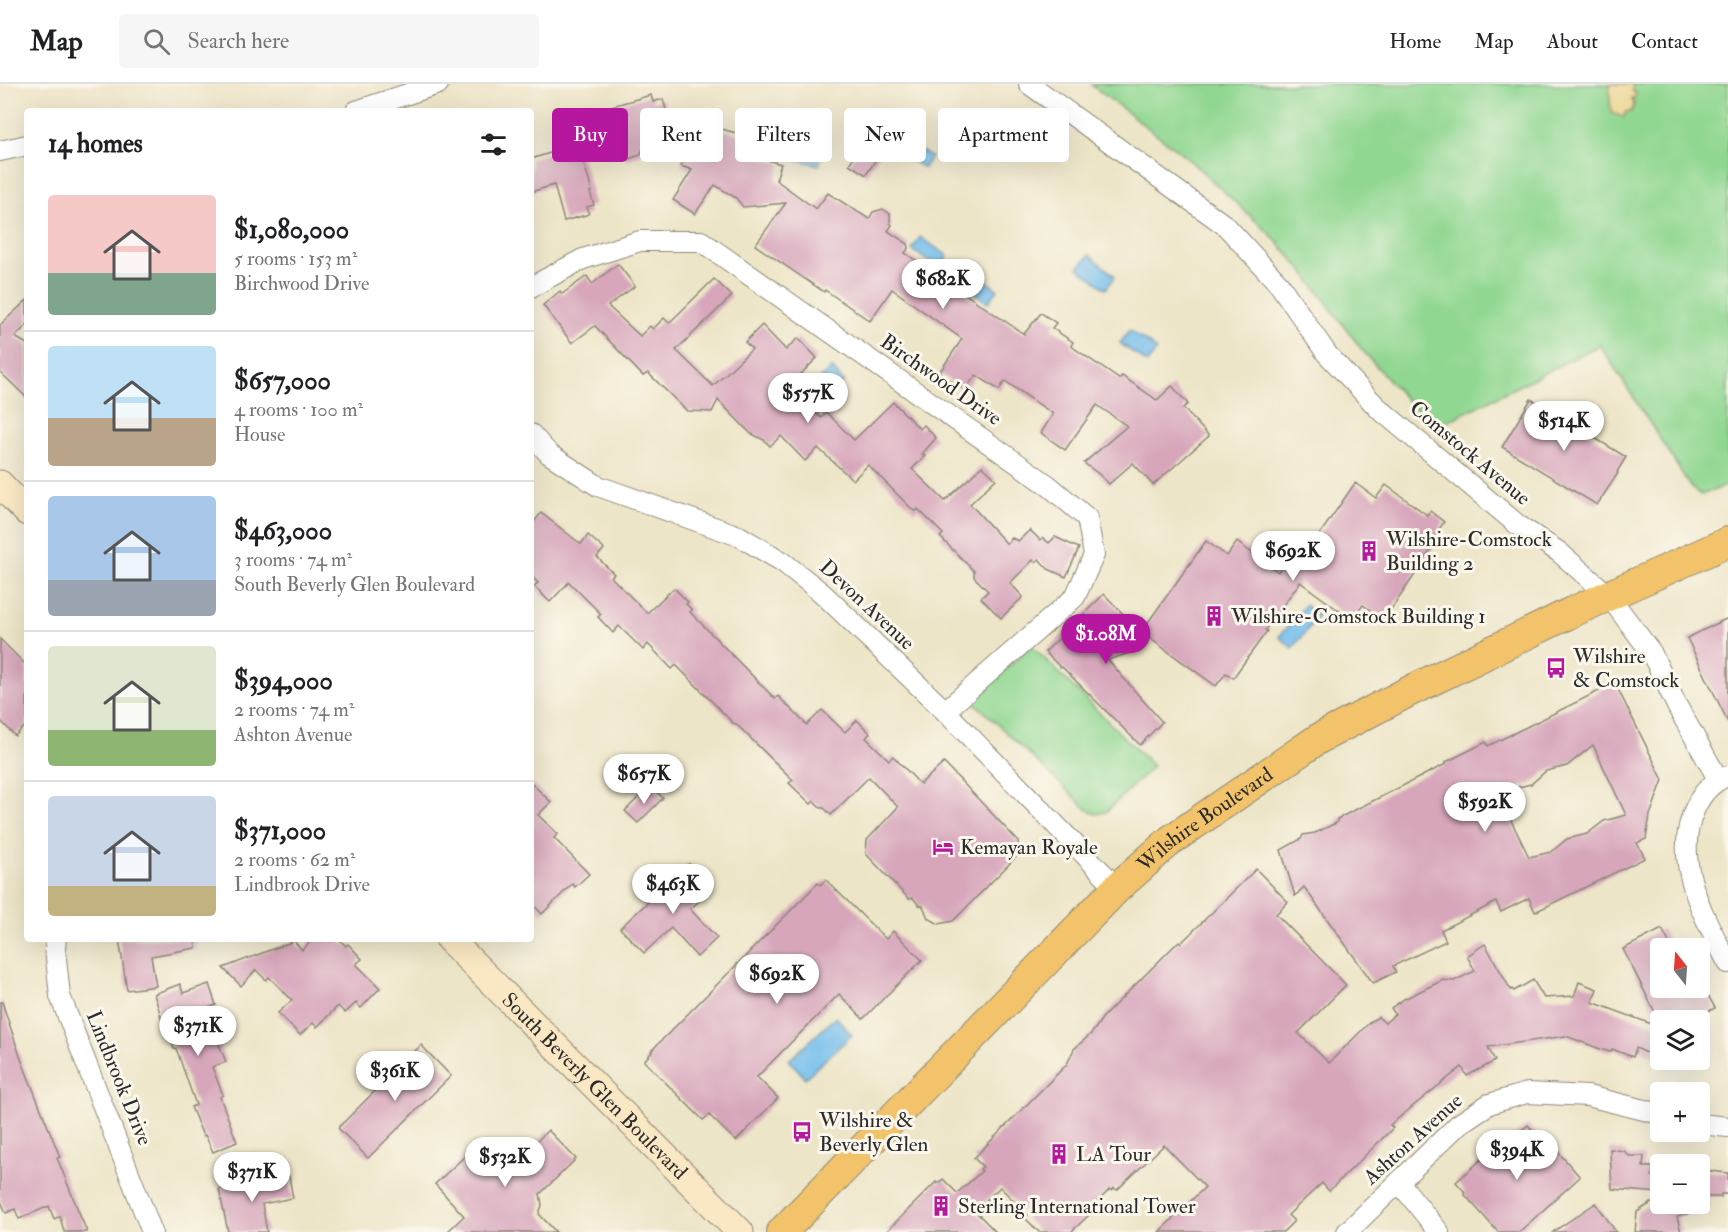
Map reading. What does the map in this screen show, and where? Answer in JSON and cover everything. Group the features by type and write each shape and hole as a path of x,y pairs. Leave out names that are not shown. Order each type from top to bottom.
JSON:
{"main road":[{"path":"0,484 24,509"},
{"name":"Wilshire Boulevard","path":"782,1232 1116,888 1171,840 1318,739 1410,691 1608,595 1728,542"},
{"name":"South Beverly Glen Boulevard","path":"452,942 740,1232"}],"street":[{"path":"365,108 438,84"},
{"name":"Comstock Avenue","path":"1029,84 1226,226 1279,284 1327,354 1377,407 1518,525 1559,552 1608,595 1651,652 1677,706 1723,777 1701,794 1693,812 1687,833 1687,860 1692,887 1701,911 1728,963"},
{"path":"0,150 24,146"},
{"name":"Birchwood Drive","path":"534,285 582,259 640,241 701,241 1048,485 1088,518 1094,555 1075,597 945,711"},
{"name":"Devon Avenue","path":"534,437 549,454 598,486 739,536 783,562 822,593 945,711 1116,888"},
{"name":"Lindbrook Drive","path":"56,942 60,996 152,1232"},
{"name":"Ashton Avenue","path":"1347,1232 1459,1124 1489,1104 1527,1093 1588,1096 1650,1112"},
{"path":"1710,1125 1728,1127"},
{"path":"1399,1182 1439,1232"}],"green space":[{"path":"1090,84 1728,84 1728,485 1701,495 1690,486 1600,345 1438,426 1408,402 1363,351 1302,270 1272,236 1184,155"},
{"path":"1031,645 1153,766 1106,812 1096,814 1088,810 973,701"}],"sand":[{"path":"1609,84 1633,84 1632,91 1636,93 1632,99 1634,105 1631,112 1626,112 1624,117 1611,113"}],"water":[{"path":"926,154 931,157 924,168 914,162 926,162"},
{"path":"920,237 948,256 940,269 912,250"},
{"path":"1089,255 1115,276 1106,289 1078,268"},
{"path":"971,269 998,290 988,303 961,282"},
{"path":"1130,330 1157,350 1147,363 1120,343"},
{"path":"832,368 844,382 821,402 809,388"},
{"path":"1305,605 1318,616 1293,648 1279,637"},
{"path":"836,1017 852,1035 805,1078 789,1060"}],"building":[{"path":"651,95 653,102 663,99 666,108 640,108 640,155 628,159 628,108 612,108 612,106"},
{"path":"723,129 735,133 735,162 781,164 776,180 816,209 828,193 869,219 873,212 883,209 890,214 892,225 888,231 908,244 909,247 905,253 1024,334 1041,313 1056,323 1052,328 1073,342 1071,346 1119,379 1122,376 1157,400 1172,386 1188,404 1183,408 1209,436 1153,485 1133,463 1109,484 1084,463 1127,426 1097,405 1065,450 1041,433 1053,414 1005,381 999,390 976,375 965,390 939,373 962,339 892,289 870,321 755,245 786,203 743,207 736,198 715,185 695,214 673,200 692,170 681,166 682,162 723,162"},
{"path":"552,152 552,162 583,162 594,205 587,207 589,213 586,215 564,221 554,185 534,191 534,158"},
{"path":"850,162 874,162 866,175 849,164"},
{"path":"618,264 635,286 608,306 640,336 650,326 653,329 664,318 669,323 714,279 732,296 676,350 713,386 752,349 745,342 762,325 786,350 798,338 817,358 789,386 821,418 826,412 854,440 893,402 920,429 924,425 936,438 922,454 925,456 912,469 945,501 982,466 996,479 970,504 1007,544 1012,538 1018,541 1030,530 1040,540 1043,538 1049,543 1055,537 1079,548 1066,577 1048,569 1039,559 1035,562 1033,560 1010,583 1023,597 1001,618 981,598 988,591 974,577 974,571 940,537 943,534 918,509 915,512 868,465 853,480 818,448 805,461 781,436 770,446 750,433 718,400 712,412 687,411 648,373 643,376 595,326 572,343 543,305 560,291 562,294 587,276 592,284"},
{"path":"24,303 24,328 15,337 24,342 24,395 0,372 0,325"},
{"path":"1531,399 1626,457 1597,505 1502,447"},
{"path":"1355,483 1376,498 1386,485 1427,515 1430,511 1444,522 1433,538 1438,541 1414,572 1416,573 1384,620 1363,605 1352,620 1300,582 1233,678 1226,673 1216,686 1141,632 1206,541 1227,556 1237,542 1278,572 1282,566 1290,571 1322,531"},
{"path":"541,513 581,544 588,535 604,549 597,557 614,574 611,577 647,613 674,588 688,602 686,604 692,610 690,612 775,699 778,696 807,725 822,710 845,732 857,720 870,733 866,738 889,760 893,756 920,784 944,763 1018,841 1019,854 953,921 939,924 928,918 923,906 913,898 909,899 866,854 867,840 898,807 869,777 831,815 814,801 811,804 789,783 793,780 676,665 672,669 648,644 643,650 619,626 613,633 598,617 601,614 569,582 550,602 534,586 538,583 534,579 534,522"},
{"path":"1104,594 1148,640 1136,651 1108,660 1162,722 1140,745 1045,652"},
{"path":"1728,618 1728,722 1687,638"},
{"path":"0,639 24,663 24,727 15,736 0,720"},
{"path":"1615,683 1663,780 1650,815 1646,839 1637,843 1645,858 1535,912 1529,898 1501,912 1496,902 1441,930 1446,941 1393,966 1396,972 1373,983 1304,887 1295,896 1281,850 1301,839 1303,835 1315,833 1338,822 1337,819 1446,762 1486,742 1488,746","holes":["1593,745 1626,815 1604,821 1587,834 1567,839 1551,852 1529,857 1497,792 1531,784 1546,771 1567,766"]},
{"path":"534,786 551,802 538,815 558,834 554,838 589,874 575,887 572,884 542,914 534,905"},
{"path":"650,786 663,798 638,823 625,811"},
{"path":"689,864 713,889 690,909 717,938 697,957 671,928 644,953 620,928"},
{"path":"1256,869 1288,902 1276,914 1346,985 1298,1033 1329,1063 1370,1022 1378,1017 1385,1023 1395,1014 1391,1008 1404,999 1443,980 1454,981 1475,971 1467,956 1485,944 1511,990 1514,991 1533,980 1544,998 1574,996 1579,982 1597,989 1592,1002 1650,1023 1650,1054 1636,1048 1633,1057 1612,1049 1611,1052 1603,1050 1566,1036 1488,1047 1495,1061 1467,1076 1462,1067 1428,1094 1390,1125 1393,1128 1329,1191 1322,1183 1288,1215 1294,1221 1283,1232 1159,1232 1205,1187 1164,1145 1117,1190 1110,1189 1087,1213 1089,1215 1071,1232 1039,1232 1025,1218 1028,1215 1000,1187 975,1211 996,1232 886,1232 936,1182 937,1184 943,1179 957,1193 982,1171 980,1169 983,1167 974,1158 1067,1064 1074,1049 1092,1033 1103,1017 1179,941 1181,943"},
{"path":"826,880 886,939 893,931 922,960 863,1019 839,994 757,1077 778,1098 736,1141 709,1115 703,1120 644,1061 651,1051 818,883 820,885"},
{"path":"1662,929 1667,938 1650,938 1650,998 1710,998 1715,1008 1710,1011 1654,1010 1623,949"},
{"path":"119,942 195,942 196,948 151,956 156,986 127,990"},
{"path":"291,942 295,942 302,950 310,942 342,942 346,946 348,944 362,959 356,964 380,988 361,1008 356,1003 345,1013 338,1006 317,1027 313,1023 300,1035 278,1013 292,1000 269,977 266,980 256,970 241,986 223,968"},
{"path":"180,984 183,993 209,984 216,1005 205,1009 226,1062 212,1067 223,1095 220,1097 237,1142 213,1152 205,1135 203,1136 191,1107 196,1105 176,1048 174,1049 169,1035 167,1036 154,994"},
{"path":"0,1002 2,1002 21,1059 60,1157 57,1158 87,1232 64,1232 60,1216 54,1219 49,1206 19,1219 15,1209 6,1213 0,1199"},
{"path":"421,1045 451,1076 368,1158 338,1128"},
{"path":"1528,1125 1550,1150 1554,1147 1580,1177 1519,1232 1498,1232 1456,1182 1498,1145 1500,1147"},
{"path":"548,1130 576,1159 540,1194 542,1205 539,1214 556,1232 447,1232 464,1216 435,1184 479,1143 497,1163 513,1166"},
{"path":"1610,1149 1624,1151 1629,1156 1644,1156 1643,1167 1650,1167 1650,1192 1612,1189"},
{"path":"1710,1171 1728,1173 1728,1194 1721,1194 1721,1197 1710,1197"},
{"path":"289,1176 293,1198 262,1204 267,1232 228,1232 219,1189"},
{"path":"1596,1203 1616,1232 1553,1232"},
{"path":"1650,1204 1650,1214 1687,1214 1677,1217 1681,1232 1635,1232 1637,1212"}],"place":[{"name":"Wilshire-Comstock Building 2","path":"1369,551"},
{"name":"Wilshire-Comstock Building 1","path":"1214,616"},
{"name":"Wilshire & Comstock","path":"1556,668"},
{"name":"Kemayan Royale","path":"943,847"},
{"name":"Wilshire & Beverly Glen","path":"802,1132"},
{"name":"LA Tour","path":"1059,1154"},
{"name":"Sterling International Tower","path":"941,1206"}]}
